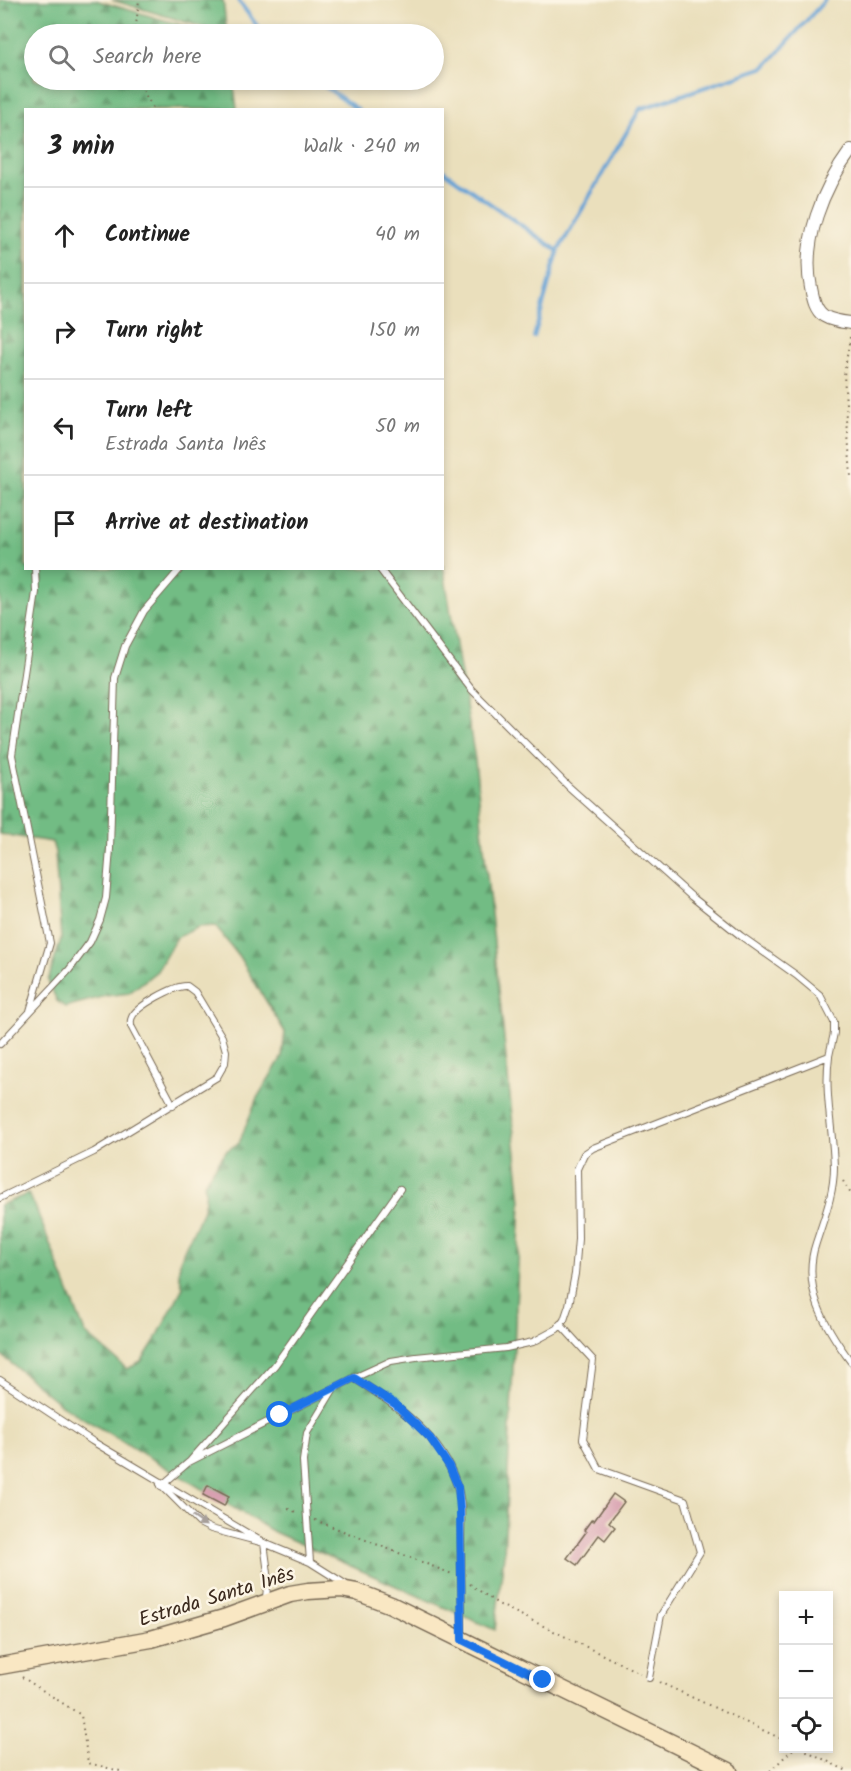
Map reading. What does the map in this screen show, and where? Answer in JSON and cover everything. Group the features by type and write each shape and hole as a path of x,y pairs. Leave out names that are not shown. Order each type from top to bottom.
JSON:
{"main road":[{"name":"Estrada Santa Inês","path":"2,1666 151,1639 224,1618 290,1594 340,1589 357,1592 391,1605 729,1771"}],"street":[{"path":"848,156 829,186 813,226 809,279 817,309 825,316 840,322 851,322"}],"lane":[{"path":"29,1014 50,943 12,755 36,592 35,570"},
{"path":"0,1044 83,951 90,942 100,920 106,898 110,849 115,678 125,645 144,611 179,570"},
{"path":"381,570 471,689 568,786 692,897 820,995 834,1022 826,1086 834,1167 827,1212 815,1246 812,1289 820,1313 833,1338 851,1362"},
{"path":"0,1198 94,1152 173,1105 217,1077 225,1063 226,1051 222,1037 195,993 187,986 175,987 138,1010 130,1020 131,1026 173,1105"},
{"path":"189,1462 391,1361 506,1348 533,1342 550,1334 560,1324 569,1305 575,1274 579,1239 577,1169 584,1154 593,1148 652,1124 830,1056"},
{"path":"161,1484 189,1462 275,1365 400,1189"},
{"path":"560,1324 593,1360 583,1439 599,1469 685,1500 700,1552 661,1616 649,1678"},
{"path":"354,1378 395,1404 430,1438 449,1466 458,1487 462,1640"},
{"path":"0,1380 161,1484 264,1543 310,1562 357,1592"},
{"path":"310,1562 303,1461 307,1433 333,1390"},
{"path":"161,1484 199,1523 211,1529 264,1543"},
{"path":"264,1543 268,1574 266,1602"}],"path":[{"path":"136,24 139,0"},
{"path":"143,90 153,108"},
{"path":"851,328 844,375 851,477"},
{"path":"288,1509 461,1577 498,1604 779,1738"},
{"path":"2,1666 81,1715 88,1763 120,1771"},
{"path":"770,1771 790,1753"},
{"path":"809,1753 847,1771"}],"green space":[{"path":"0,0 95,0 178,24 24,24 24,90 234,90 237,108 24,108 24,570 444,570 475,760 521,1202 504,1555 495,1630 274,1532 61,1405 0,1354 0,1205 28,1194 35,1206 85,1333 127,1369 141,1362 156,1339 183,1287 179,1275 181,1258 204,1206 204,1183 226,1151 239,1143 257,1098 282,1057 285,1032 238,955 215,926 198,927 176,938 157,971 129,993 106,996 65,1007 57,1001 48,981 61,939 55,852 52,842 0,834"},
{"path":"112,0 223,0 226,24 192,24"}],"building":[{"path":"208,1485 229,1496 224,1506 203,1495"},
{"path":"613,1494 624,1502 609,1522 615,1527 605,1540 599,1535 577,1565 567,1558 586,1532 584,1530 592,1519 594,1521"}],"waterway":[{"path":"238,0 256,24"},
{"path":"534,337 558,251 640,109 765,67 825,0"},
{"path":"330,90 355,108"},
{"path":"444,171 558,251"}],"route":[{"path":"280,1415 354,1378 395,1404 430,1438 449,1466 458,1487 462,1640 543,1680"}]}
